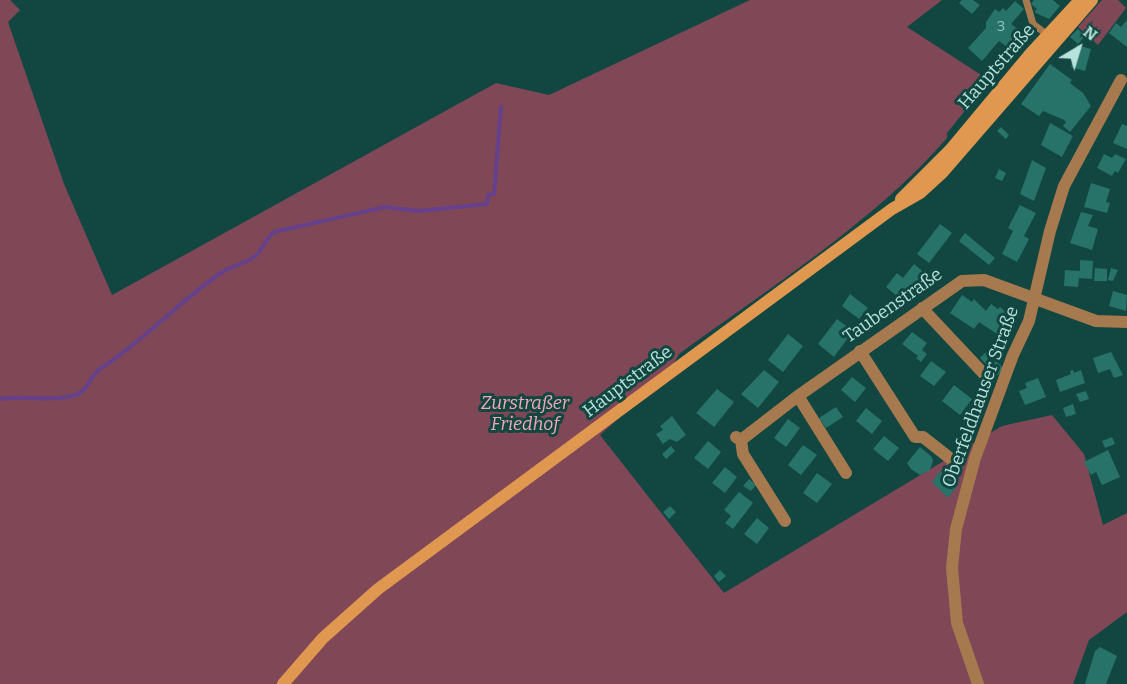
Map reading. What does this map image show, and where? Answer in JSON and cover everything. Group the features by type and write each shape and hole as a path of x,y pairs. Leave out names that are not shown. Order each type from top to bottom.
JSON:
{"main road":[{"name":"Hauptstraße","path":"283,684 323,638 378,589 892,209 920,193 942,174 1080,0"},
{"name":"Hauptstraße","path":"1052,38 1092,0"}],"street":[{"name":"Oberfeldhauser Straße","path":"978,684 957,623 952,568 954,537 975,458 1013,355 1029,321 1050,231 1064,186 1121,80"},
{"name":"Taubenstraße","path":"785,521 742,454 738,438 962,281 984,280 1096,321 1127,322"},
{"path":"922,308 984,375"},
{"path":"860,351 915,437 922,437 951,459"},
{"path":"798,396 846,473"}],"lane":[{"path":"1026,0 1034,24 1052,38"}],"green space":[{"name":"Zurstraßer Friedhof","path":"0,0 10,0 20,10 8,22 64,184 112,295 496,83 549,95 750,0 942,0 907,27 992,82 947,133 947,138 887,198 819,253 679,354 668,374 600,435 724,593 1002,426 1052,415 1084,454 1103,525 1127,513 1127,612 1089,640 1073,684 0,684"},
{"path":"1102,0 1118,0 1126,8 1098,45 1078,27"}],"building":[{"path":"962,0 973,0 980,5 972,14 959,3"},
{"path":"1034,0 1053,0 1060,6 1049,19 1034,12 1037,9 1031,4"},
{"path":"1015,1 1024,9 1011,24 1025,34 1021,38 1026,42 1016,54 999,41 982,61 968,48 986,28 986,22 995,9 999,12 1003,8 1006,11"},
{"path":"1127,20 1127,47 1109,33 1116,23 1121,27"},
{"path":"1078,29 1085,36 1078,44 1070,37"},
{"path":"1077,45 1091,49 1085,71 1071,67"},
{"path":"1050,64 1072,80 1070,83 1083,93 1091,106 1070,132 1063,126 1066,122 1064,120 1043,111 1039,116 1021,104"},
{"path":"1050,123 1073,136 1062,157 1041,145"},
{"path":"1122,124 1127,126 1127,149 1113,143"},
{"path":"1001,127 1009,135 1006,139 997,131"},
{"path":"1104,154 1112,158 1115,154 1126,159 1118,173 1115,171 1112,176 1097,168"},
{"path":"1032,160 1046,168 1034,201 1020,194"},
{"path":"999,169 1006,173 1002,181 995,178"},
{"path":"1091,183 1110,189 1106,202 1110,203 1107,213 1084,207"},
{"path":"1020,205 1036,213 1024,236 1029,239 1017,262 1002,254 1013,231 1008,228"},
{"path":"1081,212 1093,215 1088,226 1098,229 1092,250 1070,243"},
{"path":"940,224 952,233 929,263 917,254"},
{"path":"965,233 995,258 989,265 959,241"},
{"path":"1080,260 1093,261 1092,279 1079,278 1078,287 1064,286 1065,270 1080,271"},
{"path":"914,264 926,274 903,301 886,287 897,273 903,278"},
{"path":"1095,268 1107,269 1107,281 1094,281"},
{"path":"1111,268 1118,270 1113,281 1108,280"},
{"path":"1113,291 1127,295 1126,311 1109,306"},
{"path":"850,294 868,308 859,319 842,306"},
{"path":"962,295 972,302 974,299 986,311 991,304 998,309 1000,307 1015,320 1003,338 979,322 974,329 950,313"},
{"path":"837,319 853,331 834,357 818,344"},
{"path":"912,332 927,343 922,350 927,354 921,362 916,358 918,356 902,344"},
{"path":"788,334 803,346 783,372 768,360"},
{"path":"987,351 1004,369 997,376 980,358"},
{"path":"1111,352 1123,375 1114,378 1110,369 1098,373 1093,358"},
{"path":"931,361 946,372 934,386 920,376"},
{"path":"764,370 779,382 758,408 741,394"},
{"path":"1073,370 1074,373 1081,370 1085,383 1060,392 1056,380 1071,374 1070,371"},
{"path":"852,377 866,388 855,402 841,390"},
{"path":"1038,378 1046,397 1025,405 1019,391 1027,388 1025,383"},
{"path":"954,385 972,399 960,415 942,401"},
{"path":"717,389 734,402 714,427 696,413"},
{"path":"1086,391 1089,399 1080,402 1076,394"},
{"path":"1073,404 1076,414 1066,417 1063,408"},
{"path":"836,407 843,417 826,428 819,418"},
{"path":"866,408 882,421 872,434 856,421"},
{"path":"672,416 686,435 677,442 670,439 663,444 656,434 663,430 660,426"},
{"path":"788,419 800,428 786,447 774,438"},
{"path":"884,436 899,448 888,461 873,449"},
{"path":"1112,437 1115,444 1105,448 1102,441"},
{"path":"708,441 721,452 708,469 694,458"},
{"path":"803,445 817,455 801,475 788,465"},
{"path":"671,446 675,451 666,459 662,454"},
{"path":"920,447 932,457 933,461 930,470 920,475 907,463"},
{"path":"1108,450 1120,477 1102,485 1096,472 1091,475 1084,462"},
{"path":"725,467 737,477 725,493 712,483"},
{"path":"940,471 958,485 948,498 932,482"},
{"path":"817,473 832,484 817,503 803,493"},
{"path":"749,479 756,485 751,491 743,486"},
{"path":"739,492 753,503 733,529 725,523 731,516 724,510"},
{"path":"670,506 676,512 669,519 663,512"},
{"path":"757,518 769,528 757,544 744,534"},
{"path":"720,570 726,576 719,582 714,576"},
{"path":"1100,647 1117,656 1106,684 1085,684 1095,651"}],"waterway":[{"path":"0,399 63,398 82,392 100,369 205,284 257,254 274,232 385,207 419,211 487,204 488,195 494,194 501,107"}]}
